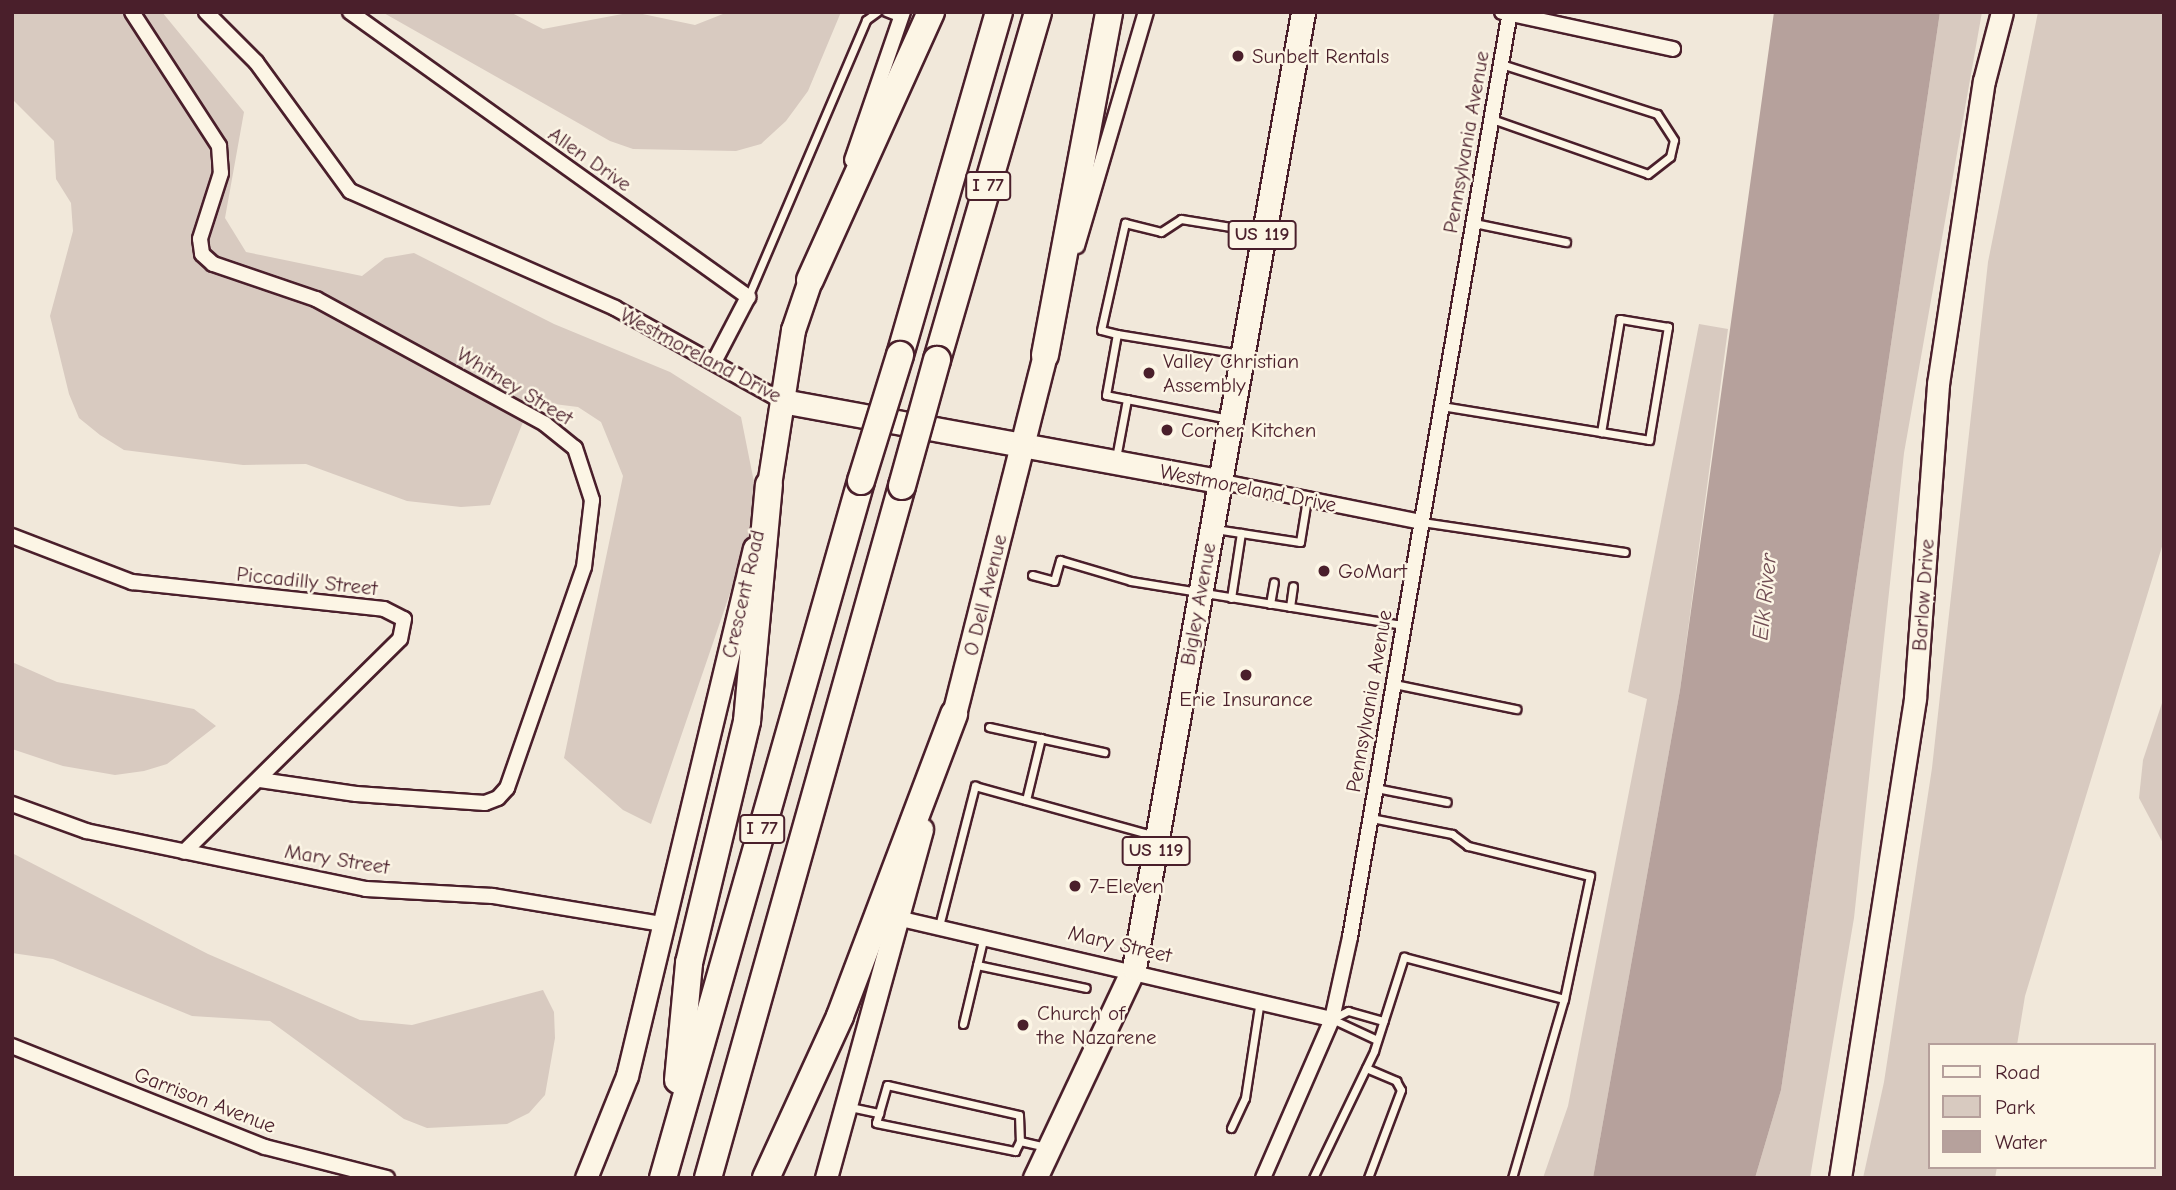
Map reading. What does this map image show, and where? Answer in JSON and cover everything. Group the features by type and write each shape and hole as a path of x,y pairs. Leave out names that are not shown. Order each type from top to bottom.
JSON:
{"highway":[{"path":"810,280 931,12"},
{"name":"I 77","path":"663,1178 999,12"},
{"name":"I 77","path":"708,1178 937,360 1038,12"},
{"path":"1045,355 1109,12"},
{"path":"671,1148 689,963 747,721 769,485"},
{"path":"766,1178 840,1016 954,714"}],"main road":[{"name":"Bigley Avenue","path":"1035,1178 1133,968 1159,837 1262,232 1303,12"},
{"name":"Crescent Road","path":"769,485 793,330 810,280"},
{"name":"O Dell Avenue","path":"954,714 1045,355"},
{"name":"Westmoreland Drive","path":"782,401 1219,481"}],"street":[{"name":"Whitney Street","path":"132,12 219,146 221,173 200,239 202,254 237,274 316,299 545,424 575,448 592,500 584,567 507,788 498,798 485,803 369,795 260,780"},
{"name":"Westmoreland Drive","path":"206,12 256,62 350,191 615,308 782,401"},
{"name":"Allen Drive","path":"350,12 748,297"},
{"name":"O Dell Avenue","path":"1045,355 1146,12"},
{"name":"Barlow Drive","path":"1840,1178 1915,698 1938,384 1983,81 2002,12"},
{"path":"1507,13 1674,49"},
{"name":"Pennsylvania Avenue","path":"1263,1178 1332,1019 1376,788 1501,64 1507,13"},
{"name":"Crescent Road","path":"810,280 902,15"},
{"path":"714,362 748,297"},
{"name":"Westmoreland Drive","path":"1219,481 1422,522"},
{"name":"Crescent Road","path":"586,1178 627,1076 769,485"},
{"name":"Piccadilly Street","path":"12,536 132,582 397,611 407,628 400,639 260,780 184,852"},
{"name":"O Dell Avenue","path":"826,1178 954,714"},
{"name":"Mary Street","path":"12,804 86,831 366,889 493,896 662,924"},
{"name":"Mary Street","path":"897,918 1133,968 1332,1019"},
{"name":"Garrison Avenue","path":"12,1046 265,1147 387,1178"}],"lane":[{"path":"748,297 866,20 877,12"},
{"path":"886,12 902,15"},
{"path":"1491,119 1648,174 1670,157 1674,140 1657,114 1501,64"},
{"path":"1241,354 1101,330 1125,223 1161,232 1181,219 1262,232"},
{"path":"1474,222 1566,242"},
{"path":"1442,406 1649,440 1668,327 1620,319 1601,432"},
{"path":"1116,334 1105,395 1230,419"},
{"path":"1116,462 1127,399"},
{"path":"1298,552 1307,499"},
{"path":"1422,522 1625,552"},
{"path":"1211,528 1300,542"},
{"path":"1231,598 1241,533"},
{"path":"1279,549 1280,539"},
{"path":"1032,575 1054,581 1060,560 1200,593 1404,625"},
{"path":"1270,604 1274,582"},
{"path":"1290,607 1293,586"},
{"path":"1394,684 1516,709"},
{"path":"989,727 1104,752"},
{"path":"1026,800 1041,738"},
{"path":"939,926 975,786 1159,837"},
{"path":"1376,788 1447,802"},
{"path":"1370,818 1452,834 1468,846 1590,876 1564,999 1512,1178"},
{"path":"963,1024 985,936"},
{"path":"1313,1178 1366,1068 1404,957 1564,999"},
{"path":"977,965 1086,988"},
{"path":"1231,1128 1245,1098 1261,1000"},
{"path":"1332,1019 1348,1010 1384,1021"},
{"path":"1332,1019 1377,1041"},
{"path":"1366,1068 1401,1090 1368,1178"},
{"path":"887,1085 1019,1115 1020,1141 1015,1151 876,1123 879,1113 887,1085"},
{"path":"845,1106 879,1113"},
{"path":"1020,1141 1050,1148"}],"green space":[{"path":"12,12 162,12 244,112 225,218 246,252 362,276 385,258 414,253 554,324 670,372 741,417 757,497 753,526 651,824 623,810 564,758 623,476 601,422 578,407 554,404 527,412 490,505 461,507 407,501 306,464 243,465 124,450 100,435 79,418 69,394 50,316 73,231 71,203 56,179 54,141 12,99"},
{"path":"382,12 510,12 543,29 633,12 695,25 728,12 841,12 808,91 786,121 761,144 736,151 633,149 610,141"},
{"path":"1940,12 1982,12 1904,453 1854,918 1810,1178 1755,1178 1781,1090"},
{"path":"2038,12 2164,12 2164,540 2025,996 2017,1043 1927,1043 1927,1169 1997,1169 1995,1178 1863,1178 1884,1082 1932,768 1988,262"},
{"path":"1699,324 1728,329 1680,690 1593,1178 1543,1178 1568,1106 1647,699 1628,692"},
{"path":"12,662 57,682 194,709 216,726 167,764 144,771 115,775 63,766 12,749"},
{"path":"2164,697 2164,845 2139,798 2143,760"},
{"path":"12,853 208,954 360,1020 412,1025 543,990 554,1012 555,1038 545,1095 529,1113 507,1124 427,1128 404,1119 270,1021 192,1016 53,959 12,953"}],"water":[{"name":"Elk River","path":"1774,12 1940,12 1781,1090 1755,1178 1593,1178 1680,690"}],"place":[{"name":"Sunbelt Rentals","path":"1238,56"},
{"name":"Valley Christian Assembly","path":"1149,373"},
{"name":"Corner Kitchen","path":"1167,430"},
{"name":"GoMart","path":"1324,571"},
{"name":"Erie Insurance","path":"1246,675"},
{"name":"7-Eleven","path":"1075,886"},
{"name":"Church of the Nazarene","path":"1023,1025"}]}
